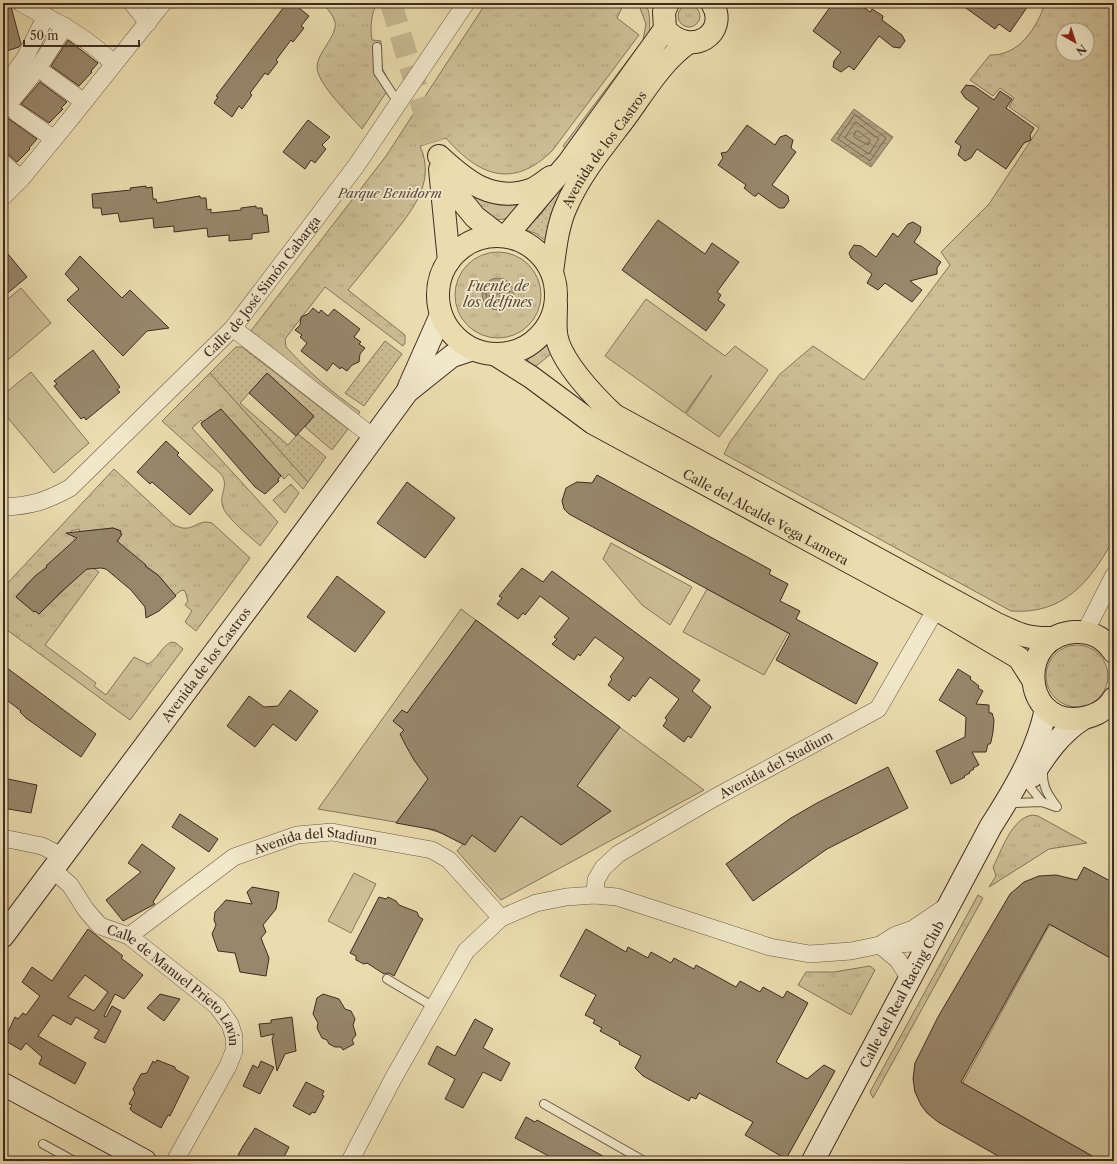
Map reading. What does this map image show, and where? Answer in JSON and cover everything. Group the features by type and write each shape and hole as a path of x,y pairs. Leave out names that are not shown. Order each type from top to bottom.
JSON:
{"main road":[{"path":"664,12 678,40 688,43 696,43 706,38 712,31 716,21 715,4"},
{"name":"Avenida de los Castros","path":"502,235 562,169 664,12"},
{"name":"Avenida de los Castros","path":"552,272 556,245 565,209 572,192 583,174 651,82 677,51 688,43"},
{"path":"436,149 471,182 505,194 534,189 562,169"},
{"path":"436,149 462,201 475,217 502,235 522,241 539,253 552,272 557,288 556,305 552,319 544,333 534,343 517,352 496,355 470,350 450,332 441,315 438,292 441,277 449,261 470,242 482,237 502,235"},
{"path":"436,149 449,261"},
{"name":"Calle del Alcalde Vega Lamera","path":"556,305 556,334 565,356 576,375 614,415 995,623 1025,637 1037,639 1054,638"},
{"name":"Avenida de los Castros","path":"3,936 289,553 407,392 441,315"},
{"name":"Avenida de los Castros","path":"407,392 452,356 470,350"},
{"name":"Calle del Alcalde Vega Lamera","path":"496,355 531,377 599,427 936,609 1019,658 1033,680 1038,697 1046,709"},
{"path":"1033,680 1038,654 1044,645 1054,638 1067,633 1085,632 1095,635 1106,641 1114,652"},
{"path":"1015,803 1025,778 1044,758 1064,733 1097,716 1114,698"},
{"path":"1046,709 1064,717 1097,716"},
{"name":"Calle del Real Racing Club","path":"813,1161 991,826 1025,778 1046,709"},
{"name":"Calle del Real Racing Club","path":"991,826 1015,803"},
{"path":"5,1089 136,1159"}],"street":[{"path":"21,3 42,10 88,40 114,64"},
{"path":"132,3 148,23"},
{"path":"3,197 21,179 54,139 163,3"},
{"name":"Calle de José Simón Cabarga","path":"3,507 20,506 47,500 70,488 232,328 356,166 466,3"},
{"path":"3,89 25,58 42,10"},
{"path":"54,139 10,112 65,26"},
{"path":"47,75 84,102"},
{"path":"3,163 21,179"},
{"path":"232,328 373,437"},
{"path":"1085,632 1114,575"},
{"name":"Avenida del Stadium","path":"595,895 596,880 603,868 618,854 714,798 878,709 936,609"},
{"name":"Avenida del Stadium","path":"129,936 234,857 297,835 332,832 432,850 449,860 501,918"},
{"name":"Calle de Manuel Prieto Lavín","path":"3,838 42,846 57,863 86,910 100,926 129,936 209,998 230,1024 234,1036 234,1051 228,1066 175,1161"},
{"path":"350,1161 394,1077 466,951 501,918 536,903 566,897 595,895 617,897 770,947 810,954 851,951 880,945 930,942"},
{"path":"880,945 896,935 914,929 949,905"},
{"path":"880,945 898,960 910,979"}],"lane":[{"path":"377,47 378,72 399,104"},
{"path":"1015,803 1042,802 1057,807 1045,791 1043,781 1044,758"},
{"path":"1025,778 1042,802"},
{"path":"387,979 434,1007"},
{"path":"544,1104 644,1161"},
{"path":"43,1144 74,1161"}],"green space":[{"path":"324,3 377,3 373,12 371,30 372,40 381,41 382,68 391,85 362,129 328,91 318,74 317,67 320,56 331,38 335,27 334,19"},
{"name":"Parque Benidorm","path":"486,3 624,3 617,18 639,35 552,151 537,163 523,171 509,174 496,173 483,169 458,151 446,138 420,146 424,160 425,173 423,185 412,209 348,290 405,335 405,343 403,346 325,287 285,339 286,347 321,382 360,412 356,417 250,332 386,156"},
{"path":"638,3 645,3 647,7 650,32 566,149 563,146 643,40 646,24"},
{"path":"1045,3 1114,3 1114,538 1096,568 1074,592 1061,601 1046,607 1030,611 1011,611 724,454 730,442 780,374 813,346 864,380 950,265 941,252 989,204 1039,128 1009,107 1014,98 1000,88 993,96 970,80 990,55 1010,51 1018,46 1032,31"},
{"path":"689,5 697,8 700,16 697,24 689,27 681,24 678,16 681,8"},
{"path":"571,172 546,241 535,233 525,230 541,214"},
{"path":"475,193 525,197 518,208 511,215 505,219 499,219 486,213 469,199"},
{"path":"498,252 514,256 528,265 537,279 541,295 537,311 528,325 514,334 498,338 482,334 468,325 459,311 455,295 459,279 468,265 482,256"},
{"path":"21,288 51,323 3,364 3,303"},
{"path":"646,299 725,356 735,346 768,370 719,437 686,414 712,375 685,413 605,356"},
{"path":"385,341 402,354 364,406 345,393"},
{"path":"549,344 552,353 535,367 527,360"},
{"path":"236,347 242,347 348,429 332,450 305,427 314,416 267,373 240,403 288,445 298,434 326,457 308,482 210,373"},
{"path":"31,372 89,443 54,473 3,412 3,395"},
{"path":"210,373 308,482 303,489 289,474 284,479 221,409 207,419 208,420 203,422 201,420 192,428 278,522 260,546 225,512 222,503 224,483 221,474 162,421"},
{"path":"114,469 173,524 180,527 190,528 206,522 212,523 250,558 196,631 185,622 192,611 185,605 188,601 185,591 182,590 175,595 159,576 117,543 122,534 120,533 121,531 113,528 80,532 79,529 71,531 76,543 46,566 47,567 27,584 16,597 34,612 35,611 39,614 85,570 93,568 99,572 45,645 96,683 94,686 106,695 134,657 148,664 171,642 176,643 183,649 130,720 3,627 3,588"},
{"path":"291,484 299,493 285,513 273,500"},
{"path":"611,543 692,587 670,625 642,605 603,559"},
{"path":"707,589 788,633 764,675 683,632"},
{"path":"461,609 704,790 501,900 457,851 463,844 444,834 419,826 318,809"},
{"path":"1071,645 1083,645 1099,654 1106,664 1108,676 1106,688 1099,698 1083,707 1071,707 1060,702 1051,693 1046,682 1046,670 1051,659 1060,650"},
{"path":"1032,815 1038,816 1087,843 1049,849 989,887 996,876 993,867 1008,836 1018,822"},
{"path":"354,873 376,884 351,933 328,921"},
{"path":"978,895 983,898 873,1098 870,1092"},
{"path":"1049,926 1053,926 1114,960 1114,1161 1101,1161 964,1084 963,1082"},
{"path":"870,966 875,970 851,1015 798,985 806,972 834,972"}],"water":[{"path":"854,109 893,137 871,167 831,140"},
{"name":"Fuente de los delfines","path":"495,278 501,278 510,282 514,294 510,306 501,310 495,310 486,306 482,297 482,291 486,282"}],"building":[{"path":"3,3 10,3 21,44 19,47 3,52"},
{"path":"287,3 303,3 299,8 309,16 301,26 304,28 293,42 291,40 276,60 278,62 268,75 265,73 250,93 252,95 242,109 239,106 232,117 214,103 218,97 216,96"},
{"path":"833,3 858,3 870,12 872,9 883,16 882,20 902,35 905,41 900,48 893,47 879,36 854,70 849,66 841,72 833,67 834,61 841,52 813,31"},
{"path":"959,3 1030,3 1010,32 999,24 995,29"},
{"path":"68,40 98,63 79,86 51,66"},
{"path":"40,82 67,102 61,108 63,109 49,123 21,104"},
{"path":"966,85 974,86 994,100 1000,91 1012,99 1006,108 1034,128 1030,135 1031,140 1024,143 1006,169 977,149 971,158 965,161 958,155 961,146 955,142 979,108 965,98 961,92"},
{"path":"9,119 37,139 29,148 30,149 17,162 9,155 3,153 3,121"},
{"path":"308,120 330,137 322,145 326,149 315,163 311,160 305,169 283,152"},
{"path":"747,125 775,145 780,137 786,135 793,140 791,148 796,152 772,185 788,196 789,201 784,208 779,208 758,193 754,196 744,188 746,185 718,165 723,158 721,153 727,152"},
{"path":"146,186 146,188 152,187 153,199 156,199 157,203 200,196 200,198 206,198 207,210 211,209 211,213 241,210 241,208 256,206 256,208 262,208 263,215 267,215 269,232 252,234 252,239 229,241 229,235 208,237 207,228 174,232 174,226 154,228 153,218 120,222 118,213 102,215 101,208 93,208 92,194 131,190 130,188"},
{"path":"658,220 705,254 712,243 739,262 717,292 721,295 718,300 725,305 706,331 622,270"},
{"path":"913,222 921,227 920,233 914,242 941,262 937,268 937,274 910,281 922,290 912,302 885,283 878,290 867,283 872,274 851,258 849,253 854,245 861,246 876,257 893,233 898,237 908,224"},
{"path":"3,248 27,277 3,297"},
{"path":"80,256 122,298 130,290 169,328 147,331 123,356 67,300 79,289 65,274"},
{"path":"313,308 319,313 321,310 328,316 334,309 360,329 354,337 361,342 359,344 365,348 360,354 359,362 352,365 347,371 341,367 340,369 333,363 327,371 301,351 307,343 300,337 302,335 295,330 300,325 301,317 308,314"},
{"path":"93,350 120,387 117,390 120,392 86,420 84,417 81,419 54,386 57,384 54,381"},
{"path":"267,373 314,416 296,436 249,393"},
{"path":"221,409 281,476 278,479 279,481 265,494 255,487 202,426 201,423"},
{"path":"166,441 179,453 177,455 213,490 190,515 152,482 150,484 137,472"},
{"path":"597,475 771,570 769,574 788,584 780,601 800,611 796,619 878,663 856,704 776,660 790,634 569,514 564,509 562,501 566,488 577,482 592,483"},
{"path":"407,482 455,518 425,558 377,523"},
{"path":"113,528 121,531 120,533 122,534 117,541 146,565 145,566 158,575 176,596 159,611 146,618 145,607 131,590 106,569 101,568 87,569 39,614 35,611 34,612 16,597 35,576 47,567 46,566 77,538 66,533"},
{"path":"522,568 543,582 552,571 700,680 692,691 711,707 691,738 688,736 684,742 663,726 667,720 665,718 679,699 650,677 635,697 633,695 629,701 608,685 612,679 610,677 624,658 595,637 580,656 578,654 574,660 552,644 557,639 554,637 569,618 540,596 525,615 523,613 518,619 497,604 502,598 499,596"},
{"path":"337,576 385,612 355,652 307,617"},
{"path":"476,620 620,727 577,786 611,811 561,845 521,816 495,852 472,835 465,845 435,830 396,823 428,779 414,760 400,734 404,730 393,721 402,710 407,713"},
{"path":"3,665 96,734 81,757 26,718 20,712 21,711 3,697"},
{"path":"958,669 971,677 970,679 983,691 976,704 989,705 989,713 992,713 994,720 991,742 988,744 986,752 972,752 979,765 973,768 974,769 969,772 970,773 964,776 965,777 951,784 936,751 965,737 966,717 939,700"},
{"path":"290,690 318,711 296,741 273,724 255,747 227,726 249,696 264,707 278,706"},
{"path":"888,767 908,808 827,849 753,901 726,864 791,818"},
{"path":"3,778 37,785 31,813 3,808"},
{"path":"180,814 218,839 209,852 172,827"},
{"path":"142,844 175,868 153,902 155,904 123,921 106,900 141,872 128,863"},
{"path":"1084,867 1114,883 1114,960 1049,924 961,1082 1101,1161 1007,1161 938,1122 927,1113 921,1105 915,1092 913,1079 915,1063 938,1017 1010,894 1024,882 1039,876 1056,875 1077,880"},
{"path":"252,887 279,892 276,909 263,925 266,932 261,938 269,958 266,976 240,972 235,953 218,951 212,934 216,925 214,920 215,912 226,900 252,904 247,892"},
{"path":"379,897 386,899 388,897 396,901 399,905 417,912 419,917 423,919 394,976 389,973 384,974 367,963 364,964 356,960 356,956 350,953"},
{"path":"88,929 123,956 121,958 143,975 124,999 115,994 104,1016 106,1017 112,1006 121,1011 105,1043 94,1038 99,1030 76,1017 71,1025 53,1015 38,1036 86,1063 75,1084 39,1064 42,1057 26,1043 21,1050 4,1040 15,1017 18,1019 23,1013 26,1015 40,996 22,982 32,967 52,981","holes":["85,975 108,992 94,1011 68,997"]},
{"path":"586,929 626,952 628,947 648,958 651,952 671,963 674,958 694,969 696,965 736,987 740,981 760,992 763,987 783,998 787,991 808,1003 776,1062 807,1079 824,1065 835,1071 786,1159 745,1135 753,1122 699,1093 696,1099 691,1097 689,1101 643,1076 635,1068 641,1056 619,1044 620,1042 600,1031 602,1028 593,1023 595,1020 585,1015 596,995 560,976"},
{"path":"160,994 180,999 164,1021 147,1008"},
{"path":"323,994 339,999 345,1009 351,1011 355,1019 353,1025 356,1035 352,1040 354,1044 343,1050 341,1047 335,1047 329,1044 327,1040 322,1038 317,1028 318,1023 313,1014 317,998"},
{"path":"292,1017 296,1051 285,1054 277,1071 272,1039 274,1034 261,1037 259,1024 271,1023 271,1020"},
{"path":"475,1019 493,1029 483,1048 510,1063 501,1081 483,1072 463,1108 445,1099 455,1079 428,1064 437,1046 455,1056"},
{"path":"157,1060 175,1067 175,1069 189,1077 170,1116 168,1115 161,1128 133,1112 130,1109 132,1105 129,1104 135,1093 133,1089 141,1074 147,1073 153,1061 155,1063"},
{"path":"261,1061 274,1067 260,1094 243,1086 253,1065 258,1068"},
{"path":"306,1082 324,1091 322,1095 324,1096 315,1113 312,1112 310,1115 293,1106"},
{"path":"526,1117 535,1122 537,1120 612,1161 558,1161 515,1138"},
{"path":"255,1128 289,1147 282,1161 237,1161 240,1156 238,1155"}],"tunnel":[{"path":"391,3 433,142"}]}
